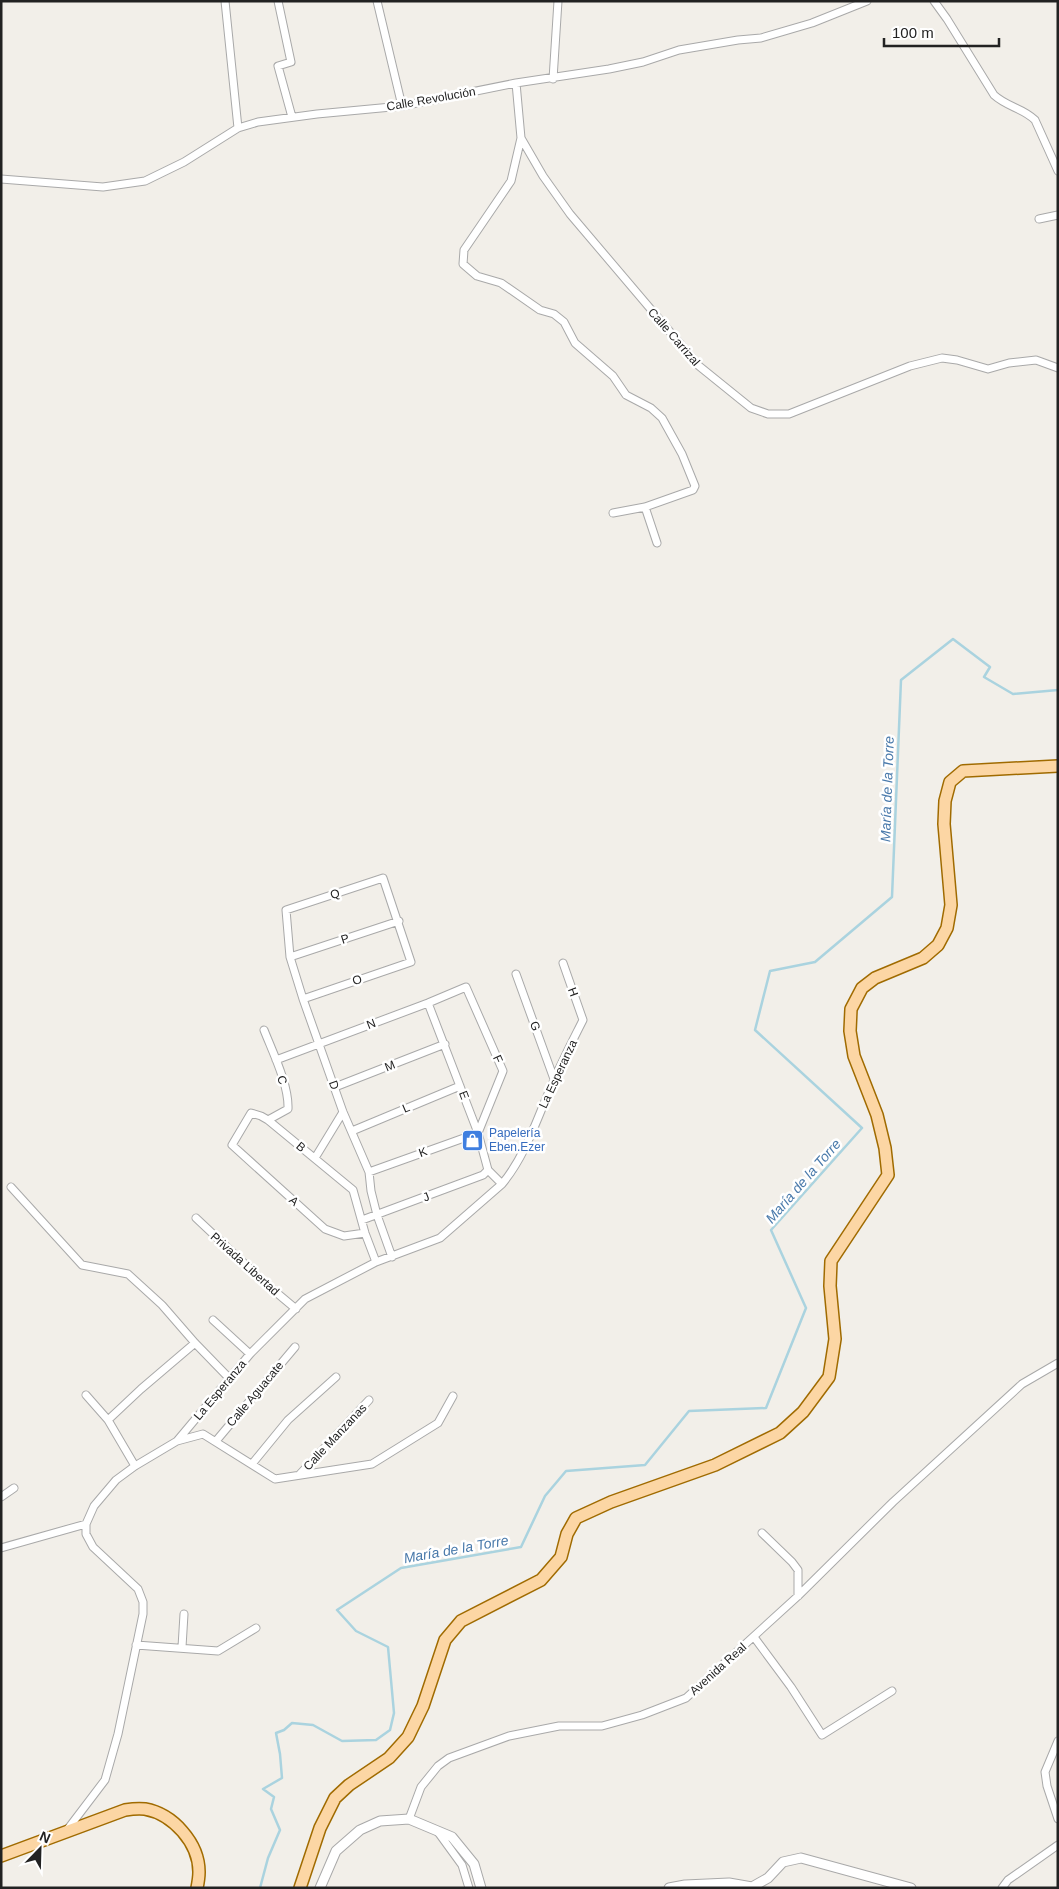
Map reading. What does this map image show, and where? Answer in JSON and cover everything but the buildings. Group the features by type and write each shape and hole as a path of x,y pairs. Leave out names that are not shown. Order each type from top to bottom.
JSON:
{"main road":[{"path":"300,1888 320,1828 336,1798 348,1785 390,1758 408,1737 423,1706 445,1640 461,1621 541,1580 561,1557 567,1534 576,1518 611,1502 715,1465 780,1433 803,1412 829,1377 835,1339 830,1286 831,1261 888,1175 886,1148 877,1115 854,1056 850,1031 851,1009 862,988 875,978 923,958 938,945 947,928 951,905 944,824 945,801 950,782 963,771 1058,766"},
{"path":"1,1856 125,1810 143,1808 157,1812 170,1819 183,1831 198,1859 197,1888"}],"street":[{"path":"224,1 238,128"},
{"path":"278,1 291,62 278,66 292,117"},
{"path":"377,1 402,106"},
{"path":"553,79 558,1"},
{"name":"Calle Revolución","path":"1,179 104,187 145,181 184,162 238,128 258,122 402,106 516,83 553,79 643,62 679,50 761,38 812,23 867,1"},
{"path":"934,1 994,95 1002,103 1029,114 1035,120 1058,171"},
{"name":"Calle Carrizal","path":"516,83 521,138 543,176 570,214 698,366 751,408 768,414 789,414 910,366 942,358 957,360 988,369 1009,363 1036,360 1058,368"},
{"path":"521,138 511,180 464,250 463,264 477,276 501,283 540,310 554,314 564,322 575,343 613,376 626,395 651,408 662,418 682,454 695,486 692,490 645,507 613,513"},
{"path":"1039,219 1058,215"},
{"path":"645,507 657,543"},
{"name":"Q","path":"286,910 383,878 399,921"},
{"name":"D","path":"286,910 290,957 303,999 344,1112 369,1172 371,1191 377,1215 392,1257"},
{"name":"P","path":"290,957 399,921"},
{"name":"O","path":"303,999 411,962 399,921"},
{"name":"H","path":"563,963 583,1020"},
{"name":"G","path":"516,974 554,1079"},
{"name":"N","path":"276,1060 466,987"},
{"name":"F","path":"466,987 503,1071 478,1132"},
{"name":"E","path":"428,1003 478,1132 488,1170"},
{"name":"La Esperanza","path":"86,1524 94,1506 116,1480 135,1466 177,1441 250,1354 305,1299 376,1262 440,1238 502,1184 511,1174 530,1137 554,1079 583,1020"},
{"name":"C","path":"264,1030 276,1060 288,1100 288,1109 268,1120"},
{"name":"M","path":"335,1087 444,1044"},
{"name":"L","path":"352,1131 460,1086"},
{"path":"315,1158 344,1112"},
{"name":"A","path":"268,1120 251,1113 232,1145 325,1229 344,1236 365,1233"},
{"name":"B","path":"268,1120 353,1190 362,1220"},
{"name":"K","path":"369,1172 478,1132"},
{"path":"488,1170 502,1184"},
{"name":"J","path":"362,1220 483,1175 488,1170"},
{"path":"10,1187 82,1264 128,1274 162,1305 194,1343 229,1378"},
{"name":"Privada Libertad","path":"196,1218 265,1283 296,1309"},
{"path":"362,1220 376,1262"},
{"path":"213,1320 250,1354"},
{"path":"108,1420 194,1343"},
{"name":"Calle Aguacate","path":"216,1441 295,1347"},
{"name":"Avenida Real","path":"409,1819 421,1787 438,1766 449,1758 509,1736 559,1726 602,1726 642,1716 686,1698 798,1596 893,1502 1022,1384 1058,1363"},
{"path":"252,1464 288,1420 336,1377"},
{"path":"86,1395 108,1420 135,1466"},
{"path":"177,1441 202,1434 275,1479 372,1464 438,1423 454,1396"},
{"name":"Calle Manzanas","path":"300,1474 369,1400"},
{"path":"1,1497 14,1488"},
{"path":"1,1548 86,1524 86,1534 93,1547 138,1589 143,1602 118,1734 105,1780 66,1831"},
{"path":"762,1533 798,1570 798,1596"},
{"path":"182,1647 184,1614"},
{"path":"136,1645 218,1651 256,1628"},
{"path":"754,1637 791,1687 822,1735 892,1691"},
{"path":"1058,1741 1045,1772 1047,1786 1058,1819"},
{"path":"320,1888 336,1851 360,1830 380,1821 409,1819 437,1829 452,1837 474,1864 481,1888"},
{"path":"437,1829 462,1865 469,1888"},
{"path":"1002,1888 1008,1880 1058,1845"},
{"path":"669,1888 686,1885 729,1883 752,1887 768,1878 783,1862 801,1858 911,1888"}],"waterway":[{"name":"María de la Torre","path":"260,1888 268,1858 280,1830 271,1809 274,1797 263,1789 282,1778 276,1733 284,1730 292,1723 313,1725 342,1741 376,1740 390,1730 394,1713 388,1647 356,1631 337,1610 401,1568 521,1547 545,1496 566,1471 645,1465 689,1411 766,1408 806,1308 771,1230 862,1128 755,1030 770,971 815,962 892,897 901,680 953,639 990,667 984,677 1013,694 1058,690"}],"place":[{"name":"Papelería Eben.Ezer","path":"473,1140"}]}
